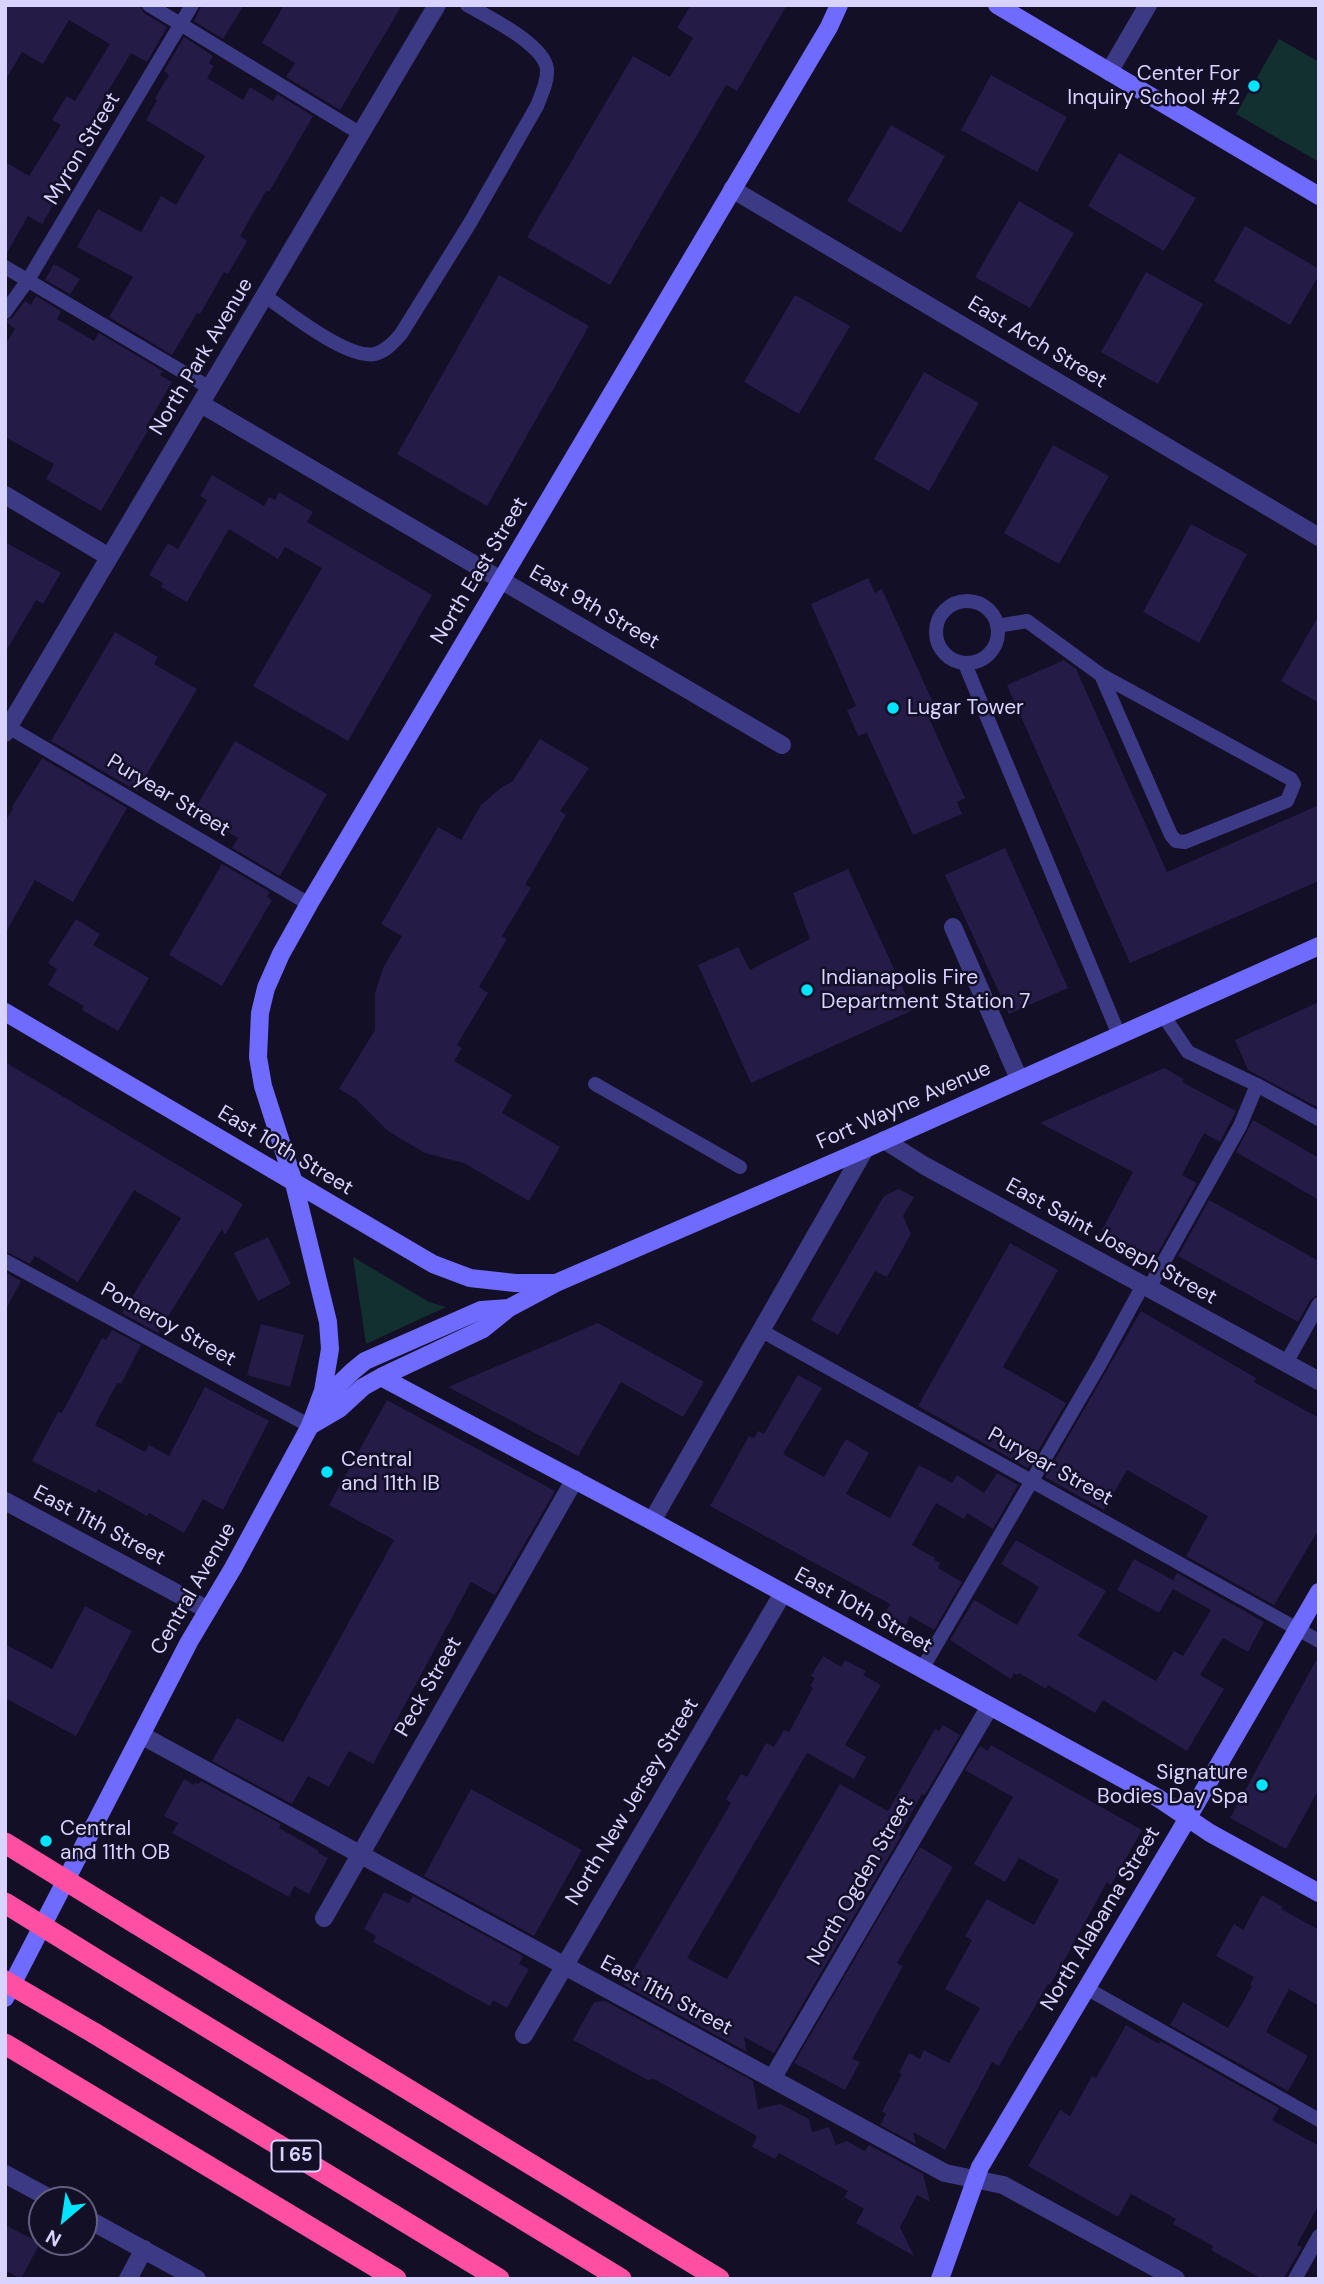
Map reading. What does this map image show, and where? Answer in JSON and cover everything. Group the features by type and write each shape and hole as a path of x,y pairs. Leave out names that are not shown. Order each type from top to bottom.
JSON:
{"highway":[{"path":"5,1843 719,2279"},
{"path":"5,1903 621,2279"},
{"name":"I 65","path":"5,1981 499,2279"},
{"path":"5,2044 396,2279"}],"main road":[{"name":"North East Street","path":"294,1183 263,1086 258,1057 260,1013 270,977 309,904 829,27 839,5"},
{"path":"998,5 1319,196"},
{"name":"Fort Wayne Avenue","path":"310,1426 339,1409 363,1388 381,1377 483,1329 509,1308 556,1283 865,1149 1319,946"},
{"name":"East 10th Street","path":"5,1012 433,1264 470,1278 515,1283 556,1283"},
{"name":"Central Avenue","path":"5,1998 188,1642 310,1426 323,1391 330,1349 328,1322 294,1183"},
{"name":"Fort Wayne Avenue","path":"310,1426 331,1393 349,1373 365,1361 481,1310 509,1308"},
{"name":"East 10th Street","path":"381,1377 575,1479 1171,1805 1210,1833 1319,1892"},
{"name":"North Alabama Street","path":"940,2279 974,2180 1319,1592"}],"street":[{"name":"North Park Avenue","path":"6,728 438,5"},
{"path":"1109,72 1148,5"},
{"name":"East Arch Street","path":"732,188 1319,537"},
{"name":"East 9th Street","path":"206,396 501,580 782,745"},
{"path":"5,495 109,558"},
{"path":"953,927 1019,1079"},
{"name":"East Saint Joseph Street","path":"884,1140 925,1166 1319,1381"},
{"path":"652,1521 865,1149"},
{"name":"Peck Street","path":"324,1918 575,1479"},
{"name":"East 11th Street","path":"5,1501 208,1610"},
{"name":"North New Jersey Street","path":"524,2035 783,1593"},
{"name":"North Ogden Street","path":"772,2079 990,1706"},
{"name":"East 11th Street","path":"141,1735 945,2173 1003,2185 1023,2194 1176,2279"},
{"path":"5,2174 28,2186"},
{"path":"98,2224 197,2279"},
{"path":"128,2279 144,2249"}],"lane":[{"path":"149,5 361,134"},
{"name":"Myron Street","path":"5,312 28,280 192,5"},
{"path":"265,296 310,328 358,354 376,354 391,346 401,334 470,223 537,106 544,88 547,72 545,60 521,38 467,5"},
{"path":"5,267 206,396"},
{"path":"966,602 977,603 993,616 997,626 998,636 989,654 965,664 951,659 939,644 936,635 941,616 956,604 966,602"},
{"path":"997,626 1027,621 1101,674 1291,779 1294,784 1291,795 1287,801 1185,842 1176,841 1171,835 1101,674"},
{"path":"965,664 1119,1035"},
{"name":"Puryear Street","path":"6,728 309,904"},
{"path":"1163,1015 1188,1052 1319,1119"},
{"path":"595,1084 740,1167"},
{"path":"922,1670 1240,1126 1257,1085"},
{"name":"Pomeroy Street","path":"5,1261 310,1426"},
{"path":"1286,1363 1319,1304"},
{"name":"Puryear Street","path":"760,1331 1319,1641"},
{"path":"1086,1988 1319,2120"},
{"path":"1295,2279 1319,2236"}],"green space":[{"path":"1279,39 1319,62 1319,162 1236,114"},
{"path":"353,1257 429,1302 446,1307 366,1344"}],"building":[{"path":"5,5 139,5 144,13 167,27 147,62 131,53 95,113 104,119 42,224 28,216 5,256 5,162 29,176 61,125 52,120 67,96 75,101 110,44 69,20 43,64 22,52 5,81"},
{"path":"202,5 244,5 223,39 194,21"},
{"path":"284,5 402,5 340,110 286,77 295,63 262,43"},
{"path":"691,5 787,5 737,91 726,85 610,285 527,237 633,56 670,77 693,38 677,28"},
{"path":"184,37 213,56 209,63 214,66 207,78 243,100 250,87 273,101 277,94 313,116 240,236 247,241 228,274 224,272 172,355 109,317 133,277 77,247 98,209 141,232 161,196 176,205 205,156 146,120 169,75 164,71"},
{"path":"991,75 1067,117 1037,172 961,130"},
{"path":"891,125 945,156 901,233 847,201"},
{"path":"1119,153 1196,198 1164,251 1088,206"},
{"path":"1019,201 1074,233 1030,308 975,277"},
{"path":"1245,226 1319,269 1319,275 1290,325 1214,281"},
{"path":"54,264 80,279 70,294 45,280"},
{"path":"1146,272 1203,304 1158,384 1101,352"},
{"path":"499,275 589,326 487,506 397,454"},
{"path":"795,295 850,326 799,414 744,382"},
{"path":"36,296 61,311 57,319 94,341 99,333 163,371 160,375 172,382 146,427 149,429 101,511 46,479 54,464 5,437 5,345 15,329 5,321 12,318 25,301 31,305"},
{"path":"924,372 979,403 929,491 874,459"},
{"path":"1053,445 1109,476 1059,564 1004,533"},
{"path":"212,475 264,506 269,497 275,500 279,492 313,512 307,522 432,595 348,741 253,686 322,568 285,547 278,559 229,529 187,602 161,587 163,583 149,575 168,543 178,549 207,500 200,496"},
{"path":"1191,524 1247,554 1199,643 1143,612"},
{"path":"5,542 61,573 43,604 36,600 5,653"},
{"name":"Lugar Tower","path":"868,578 875,593 882,589 938,714 929,718 965,798 957,802 962,814 913,835 867,733 858,736 847,710 856,706 811,604"},
{"path":"1319,615 1319,703 1281,681"},
{"path":"115,632 158,657 154,664 197,689 137,791 51,741"},
{"path":"1064,660 1076,669 1167,872 1319,805 1319,881 1130,963 1007,685"},
{"path":"540,739 589,768 560,811 566,815 525,885 531,888 502,936 507,939 479,987 488,993 457,1045 462,1048 454,1061 512,1095 502,1113 560,1147 529,1201 464,1163 425,1153 388,1131 356,1099 339,1089 375,1030 375,993 383,968 402,936 381,924 438,827 461,840 481,805 512,782"},
{"path":"235,741 327,794 280,876 232,848 238,838 193,812"},
{"path":"42,758 127,808 73,902 35,880 5,934 5,822"},
{"path":"1005,848 1068,988 1009,1014 945,875"},
{"path":"222,864 270,892 267,897 272,900 222,986 169,955"},
{"name":"Indianapolis Fire Department Station 7","path":"848,869 913,1010 751,1083 698,965 738,947 750,970 810,939 793,893"},
{"path":"76,919 100,934 93,945 149,978 118,1031 82,1010 84,1006 48,985 57,969 48,963"},
{"path":"1319,1002 1319,1108 1248,1070 1235,1040"},
{"path":"5,1062 243,1204 225,1235 222,1229 158,1333 122,1313 181,1218 134,1190 78,1282 35,1256 30,1264 5,1251"},
{"path":"1164,1068 1184,1079 1182,1082 1236,1111 1220,1142 1204,1133 1182,1175 1197,1183 1155,1258 1102,1230 1133,1172 1040,1123"},
{"path":"1253,1120 1319,1158 1319,1200 1236,1152"},
{"path":"899,1189 914,1197 903,1216 911,1234 887,1277 875,1271 838,1335 811,1320 884,1196"},
{"path":"1209,1200 1319,1261 1319,1294 1311,1299 1298,1322 1178,1256"},
{"path":"268,1237 291,1284 258,1301 234,1253"},
{"path":"1010,1243 1058,1270 1003,1367 1066,1403 1028,1468 918,1406"},
{"path":"5,1272 21,1281 5,1311"},
{"path":"1141,1311 1256,1378 1254,1382 1319,1418 1319,1529 1274,1605 1186,1556 1208,1516 1127,1470 1104,1510 1045,1477"},
{"path":"598,1323 704,1382 683,1417 621,1382 578,1456 448,1387"},
{"path":"261,1324 304,1335 290,1387 247,1375"},
{"path":"112,1330 141,1345 121,1384 117,1383 95,1425 145,1452 149,1445 169,1456 205,1387 269,1421 223,1510 203,1499 184,1533 149,1513 147,1516 98,1489 96,1493 32,1461 58,1412 62,1413 102,1338 106,1340"},
{"path":"798,1375 822,1388 783,1454 824,1477 846,1439 869,1453 846,1494 890,1518 919,1465 952,1483 957,1475 984,1493 997,1473 1018,1485 993,1529 967,1513 964,1519 936,1503 912,1545 935,1558 934,1560 940,1563 938,1568 962,1582 934,1630 910,1616 906,1625 885,1613 890,1604 710,1506 749,1436 754,1438 758,1431 764,1434"},
{"path":"387,1400 555,1491 495,1595 471,1582 373,1764 349,1751 329,1787 308,1776 292,1804 212,1761 237,1718 283,1742 394,1540 329,1505"},
{"path":"1016,1540 1106,1591 1078,1636 1156,1681 1174,1651 1183,1656 1211,1610 1173,1589 1159,1613 1117,1590 1134,1559 1173,1580 1177,1573 1264,1622 1248,1652 1223,1638 1200,1675 1224,1689 1187,1751 1103,1700 1095,1713 1048,1685 1046,1689 1019,1673 1014,1673 1011,1679 950,1640 974,1600 1017,1625 1039,1587 1001,1564"},
{"path":"85,1606 132,1631 76,1736 5,1698 5,1644 52,1669"},
{"path":"1319,1655 1319,1789 1286,1849 1230,1818"},
{"path":"823,1656 841,1667 845,1660 866,1671 863,1675 881,1685 845,1745 866,1757 854,1779 807,1753 687,1958 727,1979 840,1784 888,1811 935,1729 939,1731 943,1725 960,1735 925,1795 922,1794 899,1835 901,1836 774,2053 744,2037 747,2052 624,1985 731,1803 726,1799 741,1774 747,1777 766,1743 774,1747 784,1730 789,1732 813,1688 810,1686 815,1678 811,1676"},
{"path":"991,1745 1142,1830 1111,1885 1107,1882 1050,1985 1048,1984 1021,2031 1019,2030 999,2066 992,2062 945,2150 913,2132 916,2144 880,2125 886,2114 882,2111 902,2074 899,2073 909,2053 920,2059 924,2050 949,2063 980,2008 945,1989 972,1940 965,1936 987,1899 1034,1925 1059,1880 1019,1858 1005,1882 974,1864 1013,1797 965,1770 980,1746 988,1751"},
{"path":"184,1779 194,1785 195,1782 199,1784 201,1781 281,1824 279,1828 328,1858 309,1894 294,1886 289,1897 172,1833 178,1823 164,1816"},
{"path":"471,1789 582,1850 534,1936 424,1876"},
{"path":"920,1847 953,1867 897,1963 903,1966 852,2059 860,2062 845,2090 794,2063"},
{"path":"384,1892 409,1903 413,1896 523,1956 519,1964 529,1969 507,2008 493,2000 490,2006 373,1942 376,1936 364,1929"},
{"path":"1262,1895 1319,1930 1319,2006 1289,1989 1266,2032 1308,2056 1288,2091 1170,2025 1183,2002 1228,2028 1252,1986 1250,1985 1254,1977 1216,1956 1234,1924 1243,1930"},
{"path":"605,2001 753,2081 758,2109 780,2104 809,2119 812,2132 829,2127 836,2145 847,2141 865,2151 869,2145 923,2174 930,2202 917,2195 900,2227 914,2256 856,2223 864,2209 844,2197 848,2191 779,2153 775,2159 752,2147 757,2136 654,2079 648,2080 573,2040 594,2002"},
{"path":"1126,2025 1159,2044 1160,2041 1279,2108 1272,2120 1319,2146 1319,2204 1297,2245 1302,2247 1283,2279 1262,2279 1211,2250 1213,2246 1173,2224 1176,2219 1131,2194 1118,2217 1028,2166 1060,2110 1070,2116 1092,2076 1096,2078"},
{"path":"5,2225 28,2237 28,2256 33,2256 21,2279 5,2270"}],"place":[{"name":"Center For Inquiry School #2","path":"1254,86"},
{"name":"Lugar Tower","path":"893,708"},
{"name":"Indianapolis Fire Department Station 7","path":"807,990"},
{"name":"Central and 11th IB","path":"327,1472"},
{"name":"Signature Bodies Day Spa","path":"1262,1785"},
{"name":"Central and 11th OB","path":"46,1841"}]}
